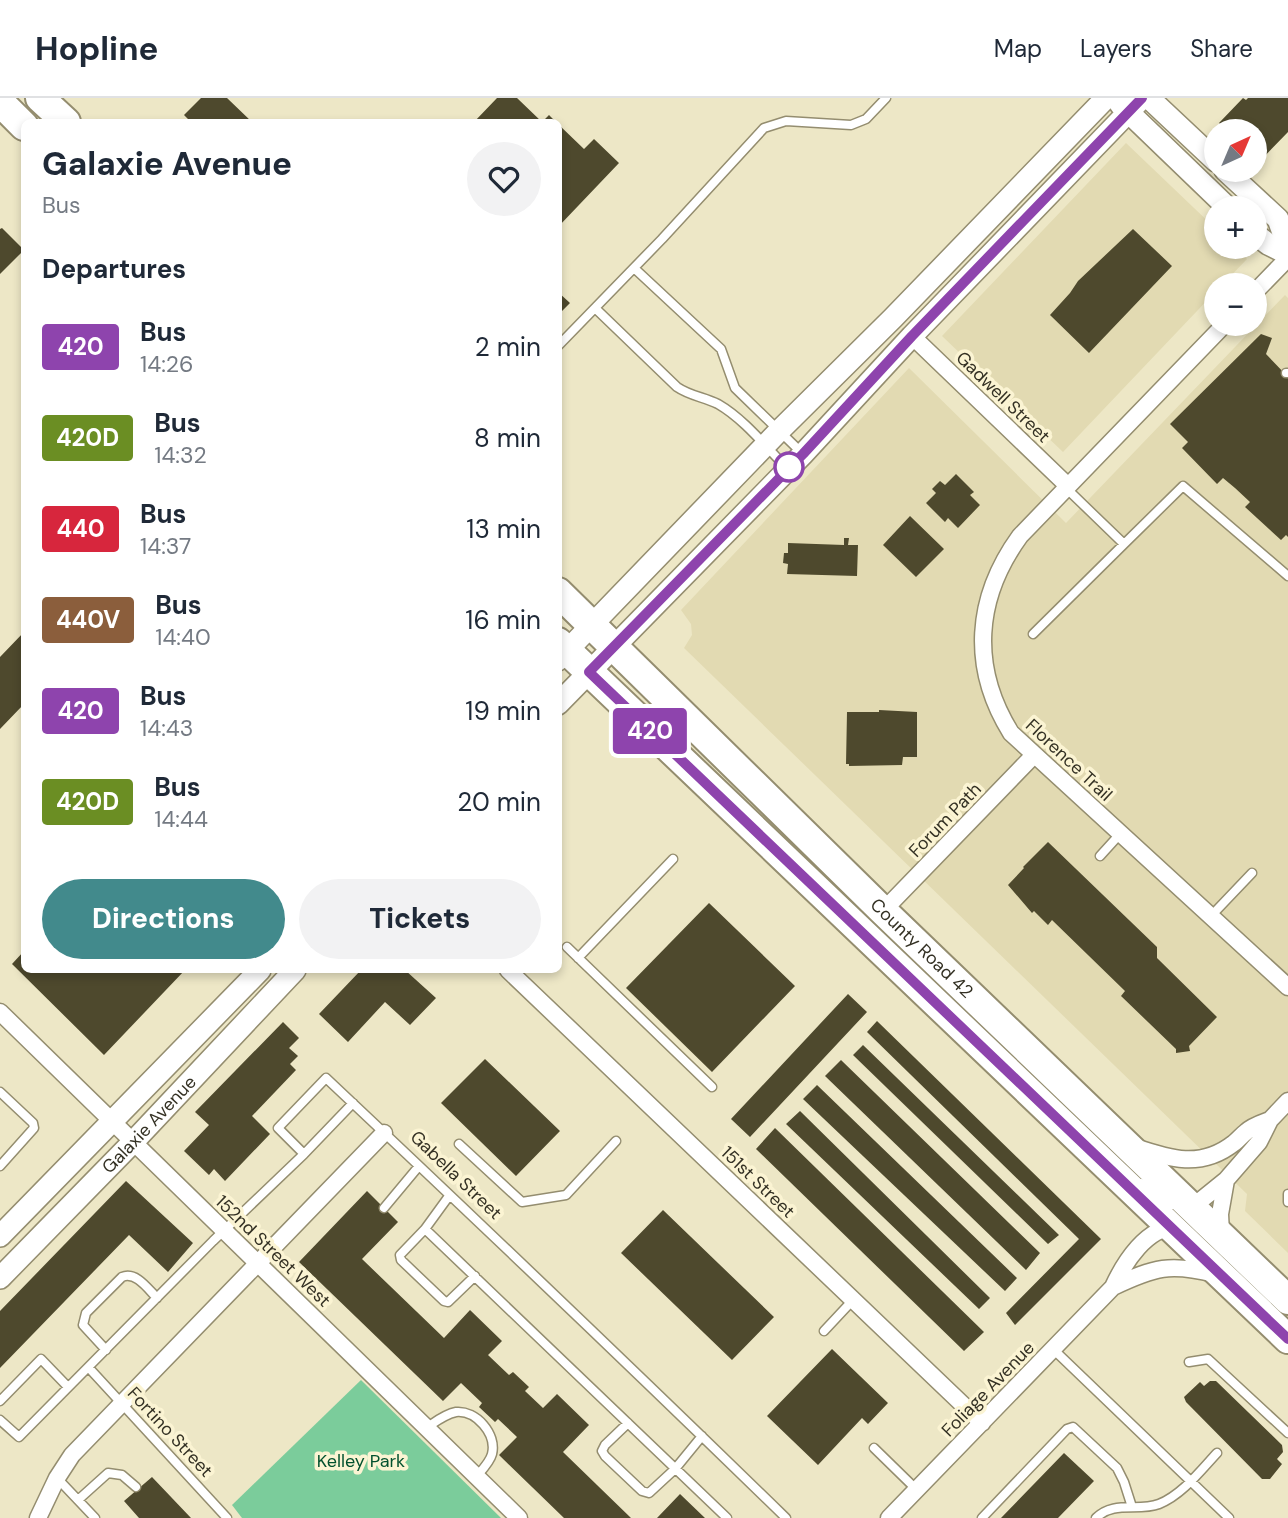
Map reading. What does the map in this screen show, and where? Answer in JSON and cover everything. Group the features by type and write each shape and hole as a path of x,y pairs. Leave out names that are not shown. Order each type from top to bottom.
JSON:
{"highway":[{"path":"40,98 63,119"},
{"path":"0,102 21,123"},
{"name":"County Road 42","path":"562,596 883,911 1288,1300"},
{"name":"County Road 42","path":"562,652 589,672 1113,1170 1159,1224 1221,1275 1288,1339"}],"street":[{"path":"562,650 591,624 1106,98"},
{"path":"1149,98 1204,150"},
{"path":"562,700 795,461 1128,103 1217,196"},
{"path":"1238,182 1278,219 1288,247"},
{"path":"1267,243 1288,256 1267,279"},
{"name":"Gadwell Street","path":"912,336 1067,487"},
{"name":"Florence Trail","path":"1213,336 1029,526 1011,549 986,605 983,658 995,705 1011,733 1288,987"},
{"name":"Forum Path","path":"883,911 1034,755"},
{"name":"Galaxie Avenue","path":"0,1236 257,973"},
{"name":"Galaxie Avenue","path":"0,1278 292,973"},
{"name":"151st Street","path":"511,973 982,1423"},
{"name":"152nd Street West","path":"2,1019 134,1141 519,1518"},
{"path":"1113,1170 1171,1201 1200,1201 1226,1180 1259,1142 1270,1120 1288,1101"},
{"path":"1127,1144 1171,1159 1188,1160 1220,1152 1234,1144 1248,1130 1270,1120"},
{"name":"Gabella Street","path":"38,1518 57,1478 72,1455 384,1133"},
{"path":"1159,1224 1225,1239 1220,1214 1226,1180"},
{"name":"Foliage Avenue","path":"1114,1287 1122,1269 1159,1224"},
{"name":"Foliage Avenue","path":"889,1518 1114,1287 1147,1271 1167,1267 1182,1267 1221,1275"}],"lane":[{"path":"562,342 764,128 786,121 851,125 866,119 886,98"},
{"path":"634,268 721,349 735,388 772,438 795,461"},
{"path":"595,308 677,387 729,411 772,438 795,461"},
{"path":"1033,634 1183,486 1288,576"},
{"path":"1067,487 1124,544"},
{"path":"1100,856 1120,834"},
{"path":"578,958 673,859"},
{"path":"1211,916 1252,873"},
{"path":"567,947 712,1087"},
{"path":"304,1154 278,1129 326,1078 384,1133"},
{"path":"0,1092 33,1123 33,1132 0,1166"},
{"path":"0,1420 19,1437 353,1103"},
{"name":"Gabella Street","path":"384,1133 786,1518"},
{"path":"459,1144 522,1202 566,1195 616,1141"},
{"path":"384,1208 419,1166"},
{"path":"1288,1194 1288,1202"},
{"path":"449,1196 425,1229 400,1255 401,1260 443,1301 453,1299 475,1276"},
{"path":"425,1229 727,1518"},
{"path":"106,1350 83,1325 86,1313 122,1277 129,1274 157,1298"},
{"path":"824,1331 853,1300"},
{"path":"1054,1349 1229,1518"},
{"path":"0,1401 41,1359 68,1387"},
{"path":"1189,1362 1208,1359 1288,1433"},
{"name":"Fortino Street","path":"89,1368 227,1518"},
{"path":"426,1428 456,1412 471,1414 483,1425 493,1440 492,1454 476,1477"},
{"path":"628,1423 602,1451 642,1492 649,1493 702,1436"},
{"path":"982,1518 1068,1429 1073,1427 1117,1468 1132,1507"},
{"path":"874,1448 917,1490"},
{"path":"1096,1518 1109,1509 1152,1507 1161,1504 1170,1499 1217,1452"},
{"path":"78,1500 108,1473 122,1475 136,1487"},
{"path":"57,1478 95,1518"}],"shaded area":[{"path":"1126,143 1204,218 1204,259 1247,259 1234,273 1204,273 1204,304 1063,452 942,336"},
{"path":"1285,295 1288,298 1288,1253 1245,1211 1247,1194 684,648 692,635 691,624 681,610 909,368 1066,523 1246,336 1267,336 1267,314"}],"green space":[{"name":"Kelley Park","path":"361,1380 501,1518 242,1518 232,1505"}],"building":[{"path":"201,98 227,98 249,119 188,119 184,115"},
{"path":"497,98 517,98 539,119 477,119"},
{"path":"1243,98 1288,98 1288,132 1267,154 1267,119 1223,119"},
{"path":"562,128 584,149 594,139 619,163 562,223"},
{"path":"0,229 21,247 21,253 0,274"},
{"path":"1133,229 1172,266 1089,353 1050,315 1078,281"},
{"path":"562,296 570,303 562,311"},
{"path":"1259,336 1272,338 1266,354 1288,377 1288,537 1286,535 1281,540 1245,507 1250,502 1223,478 1217,484 1182,448 1188,442 1170,424"},
{"path":"956,474 974,492 970,495 980,505 958,528 948,518 945,522 926,503 936,493 932,489 940,481 945,485"},
{"path":"910,516 944,549 916,577 883,545"},
{"path":"844,538 849,538 848,545 858,545 857,576 787,574 788,564 783,563 784,553 788,553 788,543 844,545"},
{"path":"21,635 21,707 0,729 0,657"},
{"path":"847,712 917,712 917,757 903,757 902,765 849,766 846,764"},
{"path":"1048,842 1157,947 1157,958 1217,1017 1189,1046 1190,1051 1176,1053 1176,1049 1121,996 1125,991 1052,920 1048,925 1034,911 1032,913 1008,885"},
{"path":"709,903 795,986 712,1072 626,988"},
{"path":"21,954 21,973 12,964"},
{"path":"21,973 182,973 104,1055"},
{"path":"358,973 408,973 436,998 410,1025 385,1002 348,1042 319,1014"},
{"path":"848,994 867,1012 750,1137 731,1119"},
{"path":"877,1021 1101,1239 1015,1325 1006,1313 1079,1239 867,1032"},
{"path":"283,1022 299,1038 289,1048 298,1056 290,1064 296,1070 252,1116 270,1134 225,1181 214,1169 209,1175 184,1151 209,1125 195,1112"},
{"path":"863,1045 1059,1235 1048,1244 853,1055"},
{"path":"485,1059 560,1131 516,1176 441,1103"},
{"path":"841,1060 1040,1253 1026,1270 825,1076"},
{"path":"817,1085 1017,1278 1005,1291 803,1099"},
{"path":"800,1111 990,1298 979,1309 786,1124"},
{"path":"775,1128 984,1332 964,1351 756,1149"},
{"path":"126,1181 193,1243 168,1272 129,1235 0,1368 0,1311"},
{"path":"367,1191 398,1222 362,1259 444,1338 470,1310 502,1341 488,1355 509,1375 513,1372 529,1387 525,1391 543,1408 557,1394 589,1425 563,1452 631,1518 564,1518 499,1455 517,1437 498,1419 495,1422 479,1407 482,1403 461,1383 443,1401 299,1262"},
{"path":"663,1210 774,1317 732,1360 621,1253"},
{"path":"832,1349 888,1403 868,1424 862,1418 818,1465 767,1416"},
{"path":"1210,1381 1216,1381 1282,1445 1283,1452 1277,1459 1282,1464 1270,1479 1262,1479 1186,1402 1184,1397 1200,1382 1204,1386"},
{"path":"1064,1453 1094,1481 1058,1518 1001,1518"},
{"path":"152,1477 191,1518 139,1518 124,1501"},
{"path":"680,1494 705,1518 657,1518"}],"bus line":[{"name":"420","path":"1142,98 912,336 803,454 589,672 1288,1339"}]}
